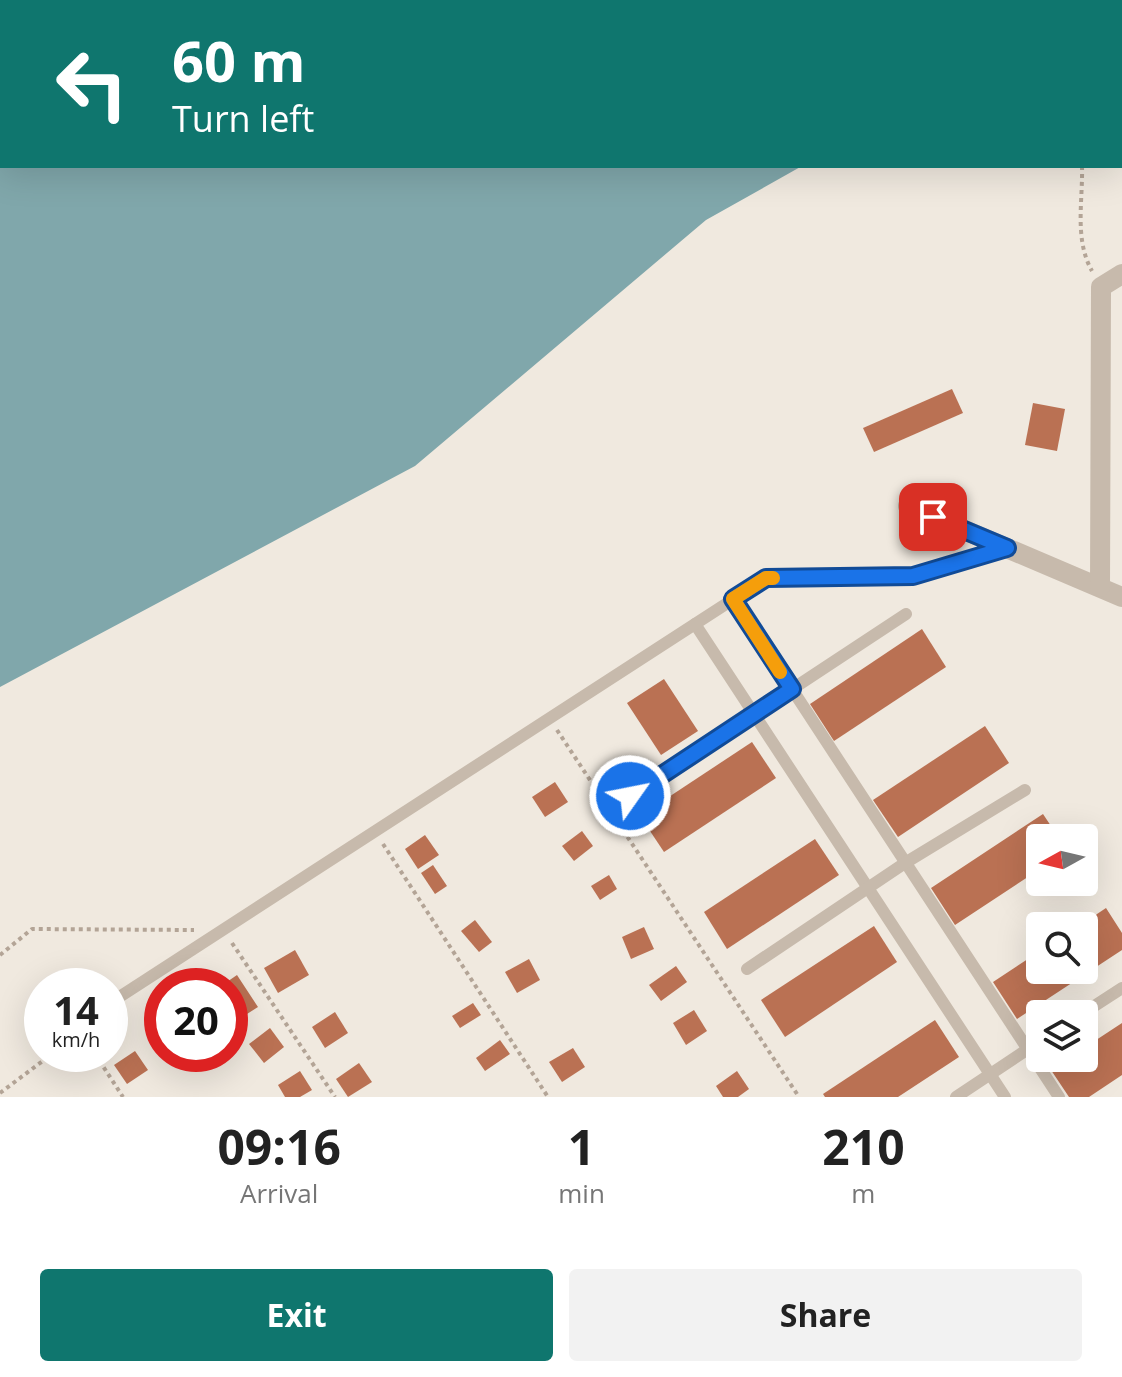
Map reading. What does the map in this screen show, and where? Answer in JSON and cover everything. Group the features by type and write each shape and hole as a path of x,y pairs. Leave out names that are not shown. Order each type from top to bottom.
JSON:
{"street":[{"path":"1100,587 1101,287 1122,274"},
{"path":"908,506 1122,597"}],"lane":[{"path":"128,991 766,578 913,576 1007,548"},
{"path":"733,599 1026,1047"},
{"path":"630,796 906,614"},
{"path":"695,624 1005,1097"},
{"path":"747,969 905,863 1025,790"},
{"path":"1098,1004 1122,988"},
{"path":"956,1097 1026,1050"},
{"path":"1042,1072 1059,1097"}],"path":[{"path":"1082,168 1084,211 1079,239 1101,287"},
{"path":"550,718 799,1097"},
{"path":"375,831 548,1097"},
{"path":"0,955 32,929 223,930 335,1097"},
{"path":"0,1093 28,1072"},
{"path":"107,1072 123,1097"}],"water":[{"path":"0,168 798,168 706,220 415,466 0,687"}],"building":[{"path":"952,389 963,413 874,452 863,428"},
{"path":"1033,403 1065,409 1057,451 1025,445"},
{"path":"922,629 946,667 834,741 810,704"},
{"path":"664,679 698,731 661,755 627,703"},
{"path":"985,726 1009,763 898,837 873,800"},
{"path":"752,742 776,778 664,852 640,816"},
{"path":"555,782 568,802 545,817 532,797"},
{"path":"1043,814 1050,824 1028,824"},
{"path":"1026,825 1026,878 955,925 931,888"},
{"path":"582,831 593,846 574,861 562,846"},
{"path":"425,835 439,855 418,869 405,849"},
{"path":"815,839 839,875 727,949 704,912"},
{"path":"433,865 447,886 435,894 421,873"},
{"path":"609,875 617,889 600,900 591,886"},
{"path":"1106,908 1122,933 1122,950 1098,966 1098,913"},
{"path":"475,920 492,942 479,952 461,931"},
{"path":"874,926 897,962 785,1037 761,1000"},
{"path":"644,927 654,949 631,959 622,937"},
{"path":"295,950 309,975 278,993 264,968"},
{"path":"529,959 540,980 517,993 505,972"},
{"path":"1026,960 1026,984 1070,984 1046,1000 1026,1000 1026,1013 1017,1019 993,982"},
{"path":"676,966 687,982 661,1001 649,985"},
{"path":"248,992 258,1007 248,1013"},
{"path":"473,1003 481,1015 460,1028 452,1016"},
{"path":"694,1010 707,1031 686,1045 673,1023"},
{"path":"335,1012 348,1033 325,1048 312,1027"},
{"path":"935,1020 959,1057 898,1097 825,1097 823,1094"},
{"path":"1122,1023 1122,1075 1089,1097 1069,1097 1052,1072 1098,1072 1098,1039"},
{"path":"270,1028 284,1047 264,1063 249,1044"},
{"path":"500,1040 510,1054 485,1071 476,1058"},
{"path":"573,1048 585,1067 562,1082 549,1062"},
{"path":"135,1051 144,1064 145,1072 127,1084 119,1072 128,1072 128,1056"},
{"path":"359,1063 372,1082 348,1097 336,1079"},
{"path":"300,1071 312,1090 300,1097 285,1097 278,1085"},
{"path":"737,1071 749,1089 738,1097 723,1097 716,1086"}],"slow traffic":[{"path":"773,578 766,578 733,599 780,672"}],"route":[{"path":"630,796 792,689 733,599 766,578 913,576 1007,548 933,517"}]}
